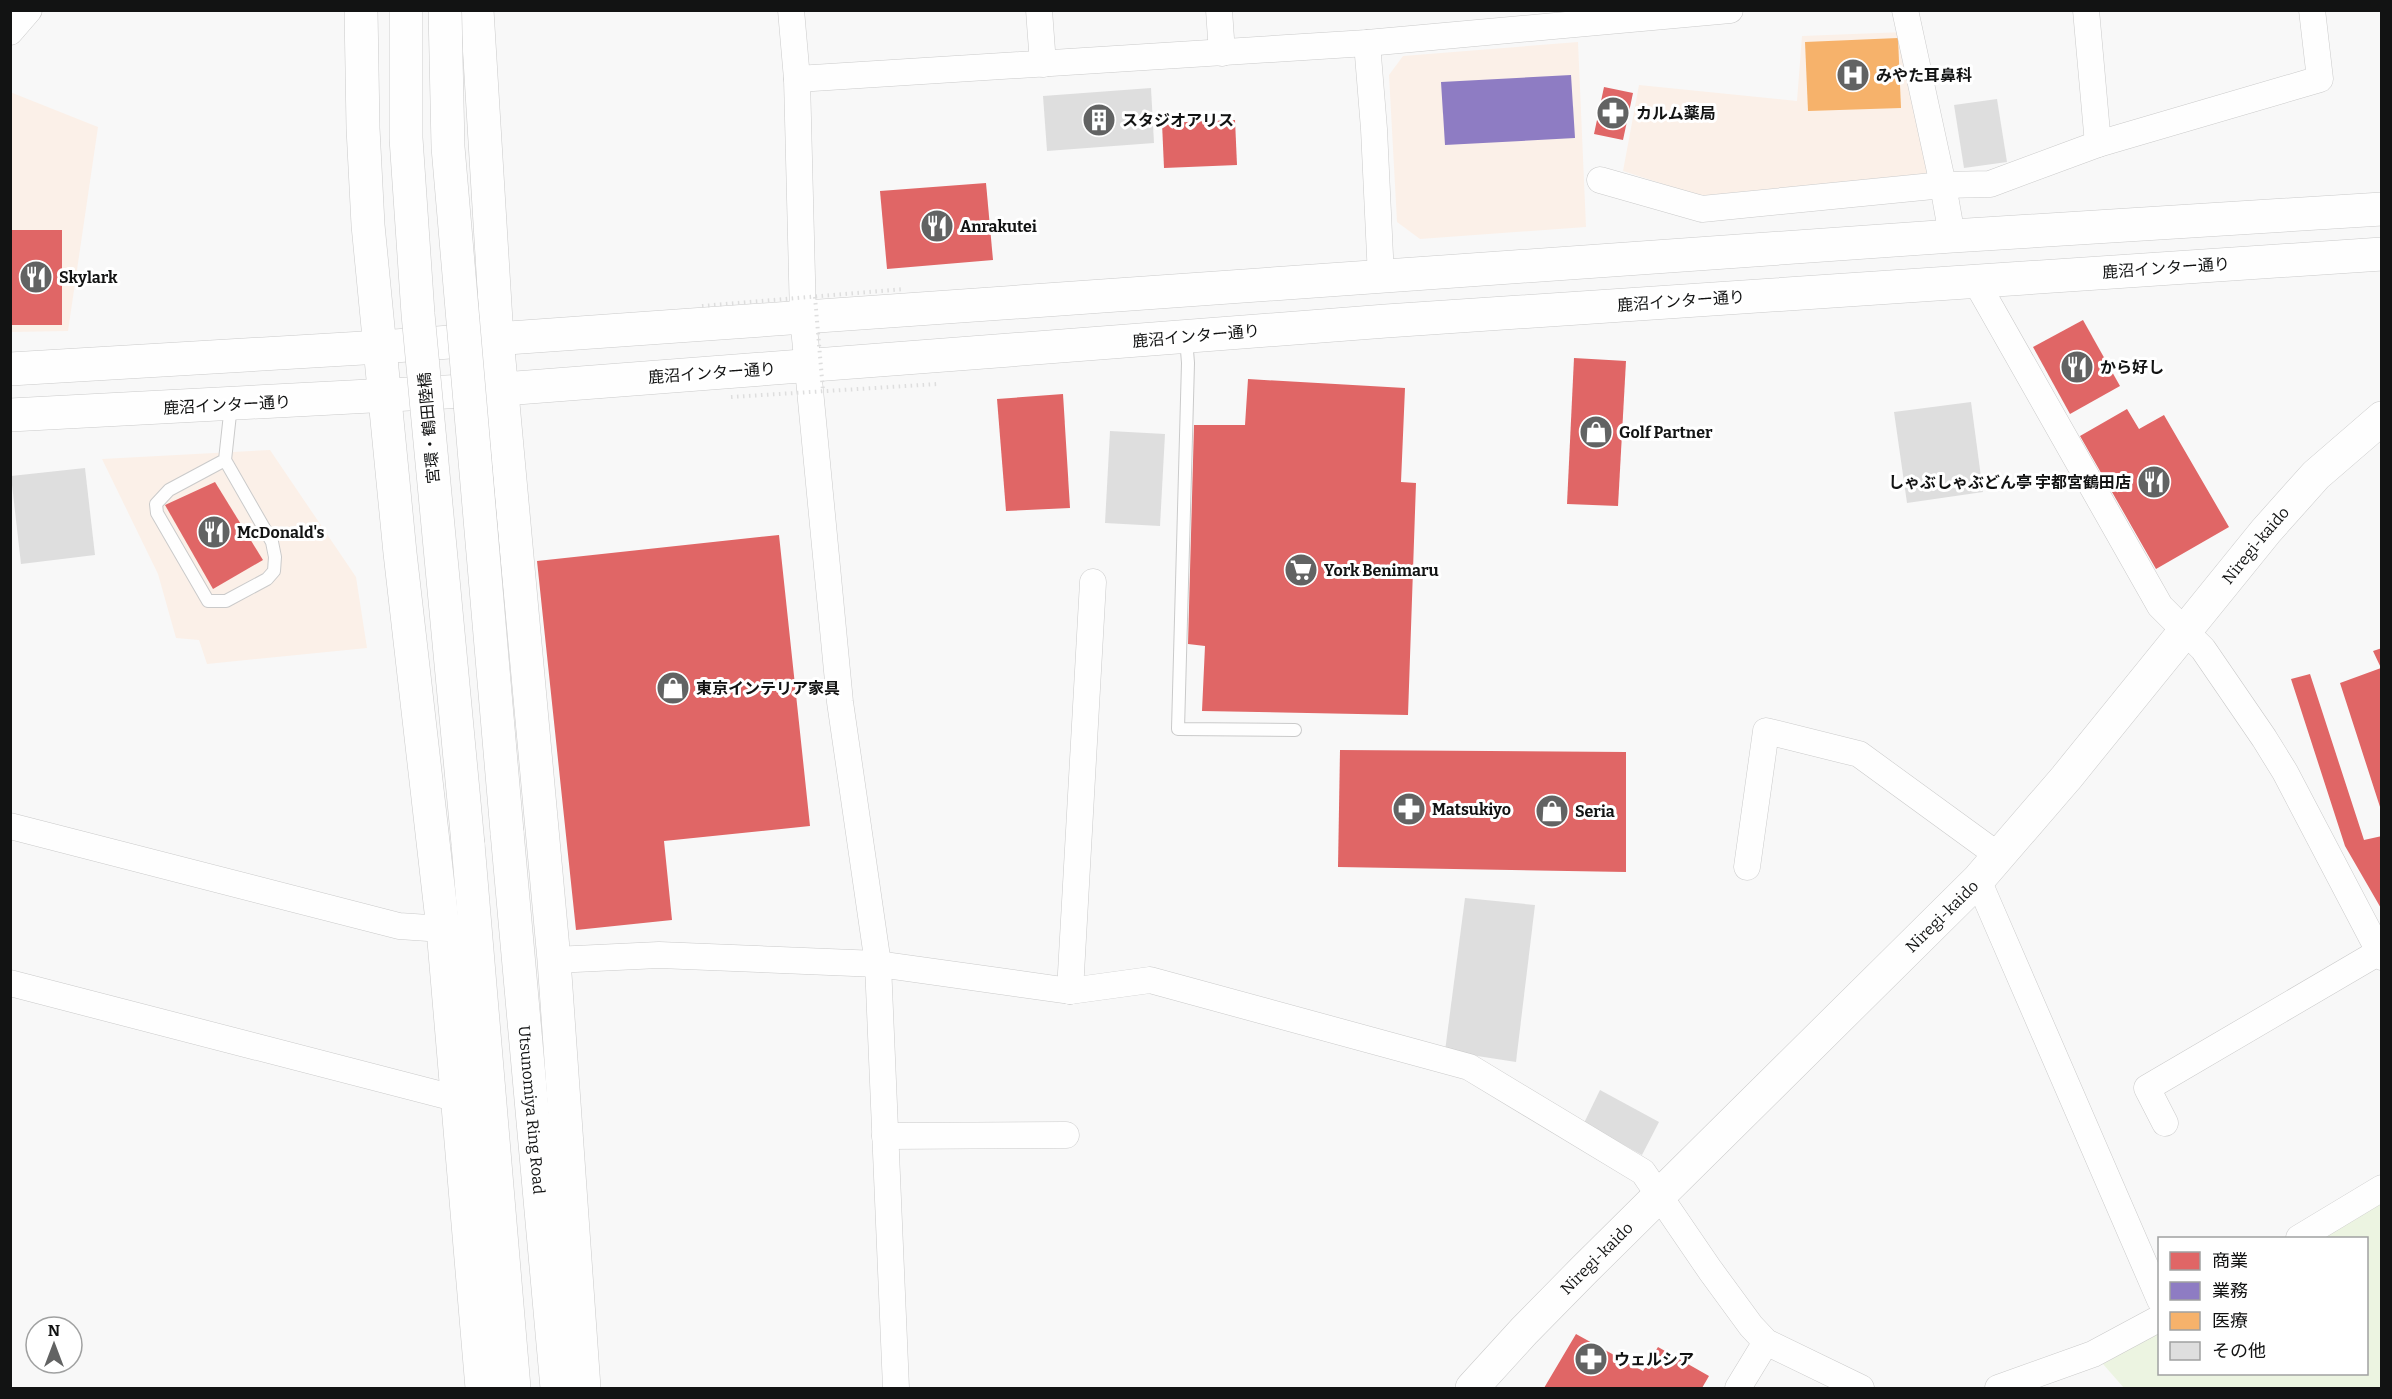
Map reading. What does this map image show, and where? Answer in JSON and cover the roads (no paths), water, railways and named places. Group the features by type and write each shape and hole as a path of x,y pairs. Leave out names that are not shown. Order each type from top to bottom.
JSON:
{"main road":[{"path":"361,10 364,160 380,347 400,553 443,929 482,1389"},
{"name":"宮環・鶴田陸橋","path":"406,10 406,138 418,302 468,844 514,1389"},
{"name":"Utsunomiya Ring Road","path":"445,10 448,147 557,1389"},
{"path":"477,10 497,338 554,960 584,1389"},
{"path":"10,369 497,338 809,307 1381,277 1952,236 2382,209"},
{"name":"鹿沼インター通り","path":"10,415 503,389 816,379 1186,337 1976,280 2382,254"},
{"name":"Niregi-kaido","path":"1472,1389 1524,1331 1989,868 2066,778 2266,531 2316,475 2382,418"}],"street":[{"path":"10,32 29,10"},
{"path":"791,10 809,307 840,702 878,964 896,1389"},
{"path":"1039,10 1043,64"},
{"path":"1219,10 1222,53"},
{"path":"797,80 1366,43 1730,10"},
{"path":"1905,10 1952,236"},
{"path":"2086,10 2098,144"},
{"path":"1600,180 1702,209 1943,185 1990,184 2098,144 2320,80 2312,10"},
{"path":"1366,43 1374,129 1381,277"},
{"path":"1976,280 2160,606 2203,649 2285,772 2380,955 2147,1088 2165,1123"},
{"path":"1070,990 1093,582"},
{"path":"1747,867 1766,731 1859,754 1989,868 2158,1295"},
{"path":"10,825 399,926 443,929"},
{"path":"554,960 659,955 878,964 1070,990 1150,980 1469,1067 1643,1173 1660,1194 1750,1326 1766,1342 1861,1389"},
{"path":"10,983 458,1099"},
{"path":"885,1136 1066,1135"},
{"path":"2302,1237 2382,1188"},
{"path":"1998,1389 2093,1354 2158,1319"},
{"path":"1738,1389 1766,1342"}],"lane":[{"path":"1186,337 1188,363 1178,729 1295,730"},
{"path":"225,460 169,490 156,504 157,513 208,601 226,601 267,579 274,571 275,557 272,542 225,460 231,404"}],"place":[{"name":"みやた耳鼻科","path":"1853,75"},
{"name":"カルム薬局","path":"1613,113"},
{"name":"スタジオアリス","path":"1099,120"},
{"name":"Anrakutei","path":"937,226"},
{"name":"Skylark","path":"36,277"},
{"name":"から好し","path":"2077,367"},
{"name":"Golf Partner","path":"1596,432"},
{"name":"しゃぶしゃぶどん亭 宇都宮鶴田店","path":"2154,482"},
{"name":"McDonald's","path":"214,532"},
{"name":"York Benimaru","path":"1301,570"},
{"name":"東京インテリア家具","path":"673,688"},
{"name":"Matsukiyo","path":"1409,809"},
{"name":"Seria","path":"1552,811"},
{"name":"ウェルシア","path":"1591,1359"}]}
